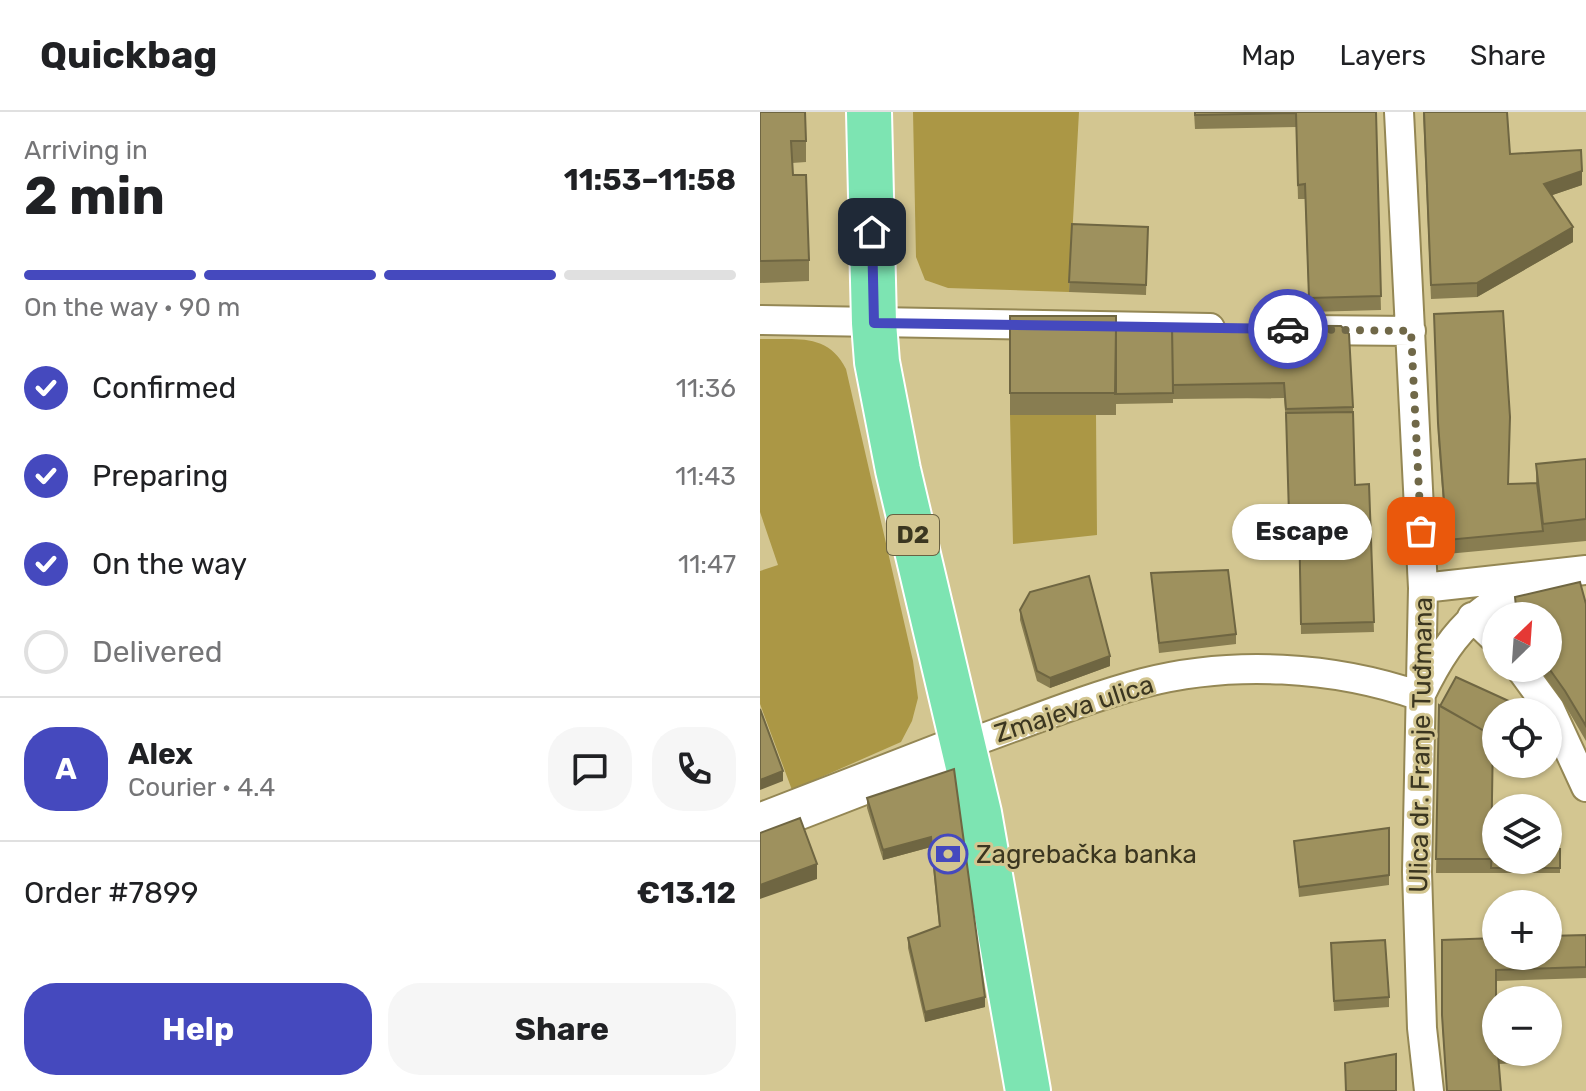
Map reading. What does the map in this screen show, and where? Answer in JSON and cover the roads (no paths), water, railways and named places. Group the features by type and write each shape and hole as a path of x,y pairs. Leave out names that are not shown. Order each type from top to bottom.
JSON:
{"main road":[{"name":"D2","path":"869,112 877,362 898,470 979,813 1028,1091"},
{"path":"760,824 964,745"}],"street":[{"name":"Ulica dr. Franje Tuđmana","path":"1399,112 1423,588 1417,872 1422,1028 1429,1091"},
{"path":"760,320 1239,329"},
{"path":"1286,329 1411,331"},
{"path":"1423,588 1575,572"},
{"path":"1420,696 1438,658 1472,617 1501,597 1575,572"},
{"path":"1472,617 1482,627"},
{"name":"Zmajeva ulica","path":"964,745 1145,683 1202,674 1263,668 1341,675 1383,683 1420,696"},
{"path":"1530,682 1550,709 1586,787"}],"place":[{"name":"Escape","path":"1421,531"},
{"name":"Zagrebačka banka","path":"948,854"}]}
